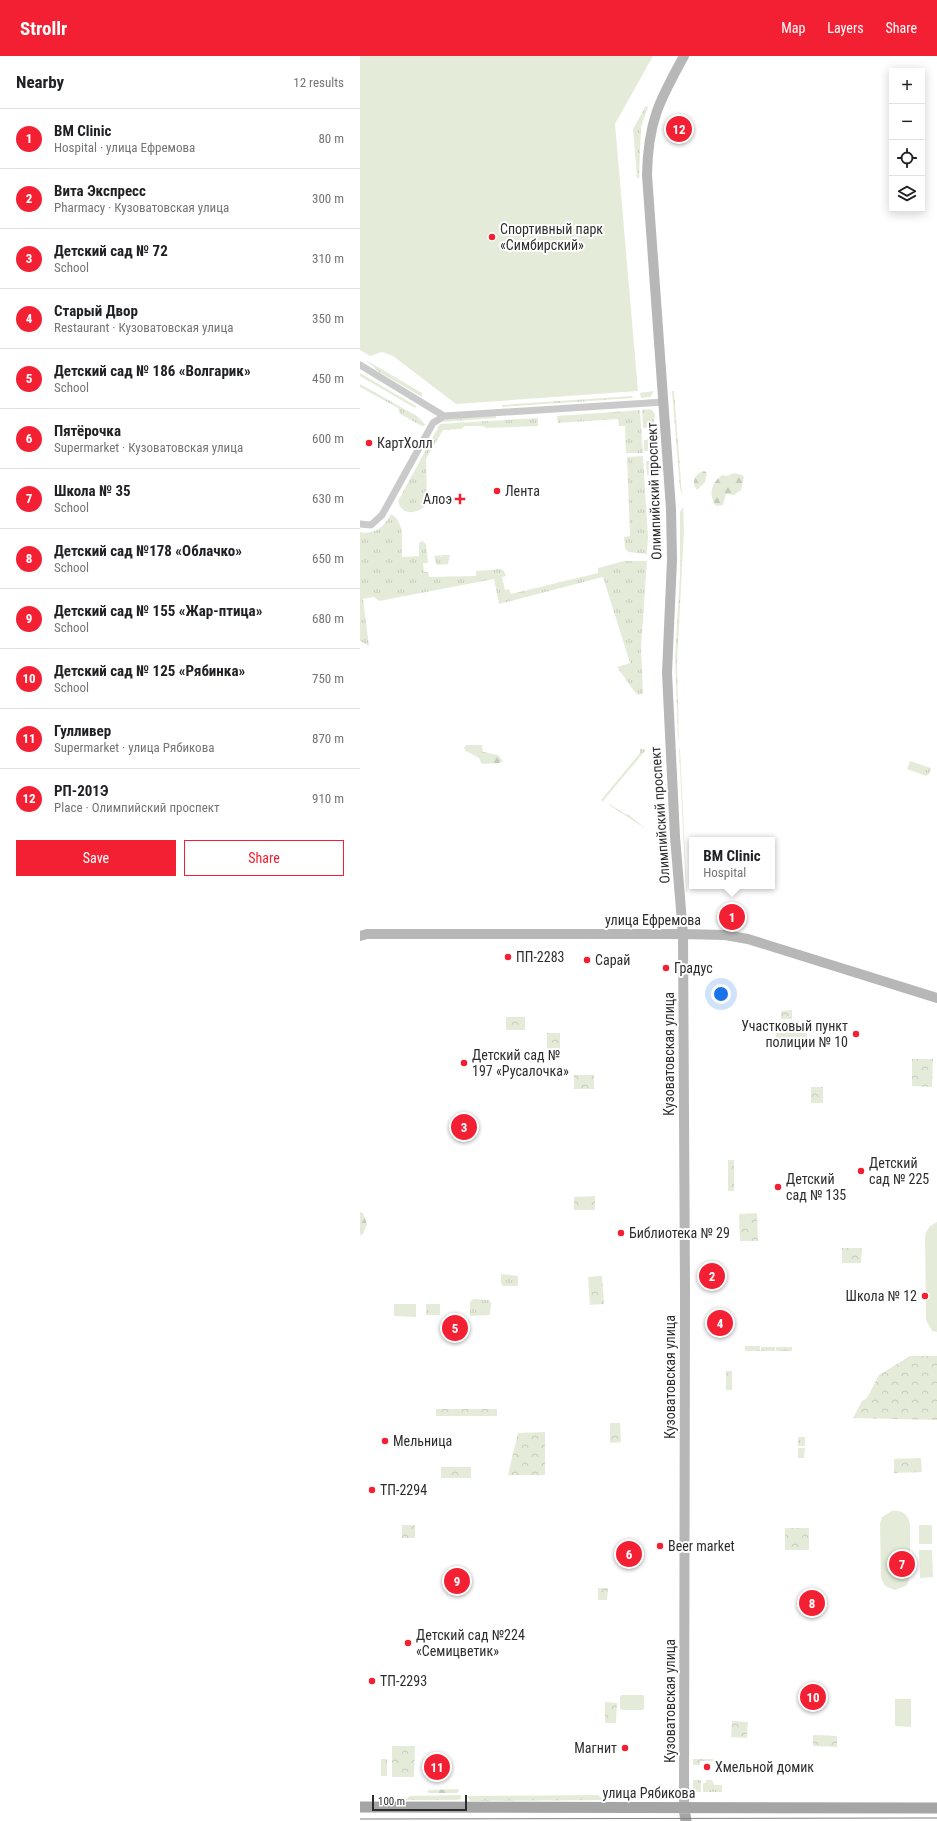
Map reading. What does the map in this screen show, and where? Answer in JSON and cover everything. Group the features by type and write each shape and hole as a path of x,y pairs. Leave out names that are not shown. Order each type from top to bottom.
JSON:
{"main road":[{"name":"улица Рябикова","path":"360,1807 937,1808"},
{"name":"Кузоватовская улица","path":"684,1808 686,1821"}],"street":[{"name":"Олимпийский проспект","path":"683,934 675,837 668,701 667,658 672,534 664,402 648,203 647,158 650,133 658,104 684,56"},
{"path":"360,365 444,416"},
{"path":"360,524 371,525 382,515 433,423 444,416 664,402"},
{"name":"улица Ефремова","path":"360,936 367,934 714,934 748,939 937,998"},
{"name":"Кузоватовская улица","path":"683,934 685,1283 684,1808"}],"green space":[{"name":"Спортивный парк «Симбирский»","path":"360,56 653,56 615,124 638,391 456,404 393,356 382,352 370,356 360,350"},
{"path":"646,106 648,107 641,127 639,178 637,178 633,129"},
{"path":"366,360 422,393 422,397 379,372"},
{"path":"360,373 416,406 415,408 360,376"},
{"path":"360,384 417,416 426,425 422,426 400,414 398,408 360,387"},
{"path":"654,391 650,397 641,398 640,393"},
{"path":"672,391 674,391 682,495 680,488"},
{"path":"632,396 633,398 502,407 502,405"},
{"path":"649,409 655,414 653,427 643,428 642,410"},
{"path":"640,410 643,453 626,453 625,426 619,426 618,419 558,423 557,416"},
{"path":"496,415 496,418 441,422 446,419"},
{"path":"538,418 538,426 487,428 482,426 465,426 461,429 443,430 426,459 427,504 415,512 407,512 400,506 398,501 440,424"},
{"path":"650,439 651,450 644,451 644,440"},
{"path":"643,456 648,537 647,554 628,552 625,548 624,537 630,536 627,457"},
{"path":"646,461 656,461 660,474 647,475"},
{"path":"704,471 707,473 705,482 697,490 694,485 695,478 697,474"},
{"path":"734,473 744,477 741,490 734,495 726,494 723,505 716,506 711,493 713,485 722,475 727,476"},
{"path":"683,507 684,530 677,663 679,741 675,657 680,576 680,512"},
{"path":"391,514 396,518 401,527 402,557 419,556 419,543 422,541 426,544 428,563 423,563 424,572 428,572 429,577 476,576 476,571 501,569 504,571 506,576 502,577 505,590 509,589 511,594 598,573 598,568 624,561 647,561 641,648 643,694 638,695 634,691 617,667 630,663 603,577 499,604 494,579 379,601 374,597 363,599 369,646 360,641 360,532 365,533 375,531 385,523"},
{"path":"441,555 441,558 442,555 450,555 448,564 436,564 434,556"},
{"path":"467,745 482,745 483,752 498,755 503,761 499,763 482,764 479,758 466,751 464,747"},
{"path":"640,749 645,749 645,751 603,801 601,800 640,753"},
{"path":"680,749 687,893 686,890"},
{"path":"910,761 931,768 929,774 926,776 907,769"},
{"path":"609,805 627,815 628,814 646,829"},
{"path":"792,1010 792,1019 781,1019 781,1011"},
{"path":"506,1017 525,1017 525,1030 506,1030"},
{"path":"776,1030 807,1031 806,1043 776,1043"},
{"path":"547,1033 560,1033 560,1053 547,1053"},
{"path":"912,1059 933,1059 932,1087 912,1086"},
{"path":"574,1075 594,1075 594,1089 574,1089"},
{"path":"811,1087 823,1087 823,1103 811,1103"},
{"path":"728,1160 734,1160 734,1191 728,1191"},
{"path":"595,1196 595,1210 574,1210 574,1197"},
{"path":"360,1212 363,1213 367,1224 363,1234 360,1235"},
{"path":"757,1213 758,1241 740,1241 739,1214"},
{"path":"937,1222 937,1332 932,1331 926,1320 925,1234 930,1226"},
{"path":"842,1248 862,1248 861,1263 842,1263"},
{"path":"501,1274 518,1276 518,1286 503,1286 501,1283"},
{"path":"602,1276 604,1304 590,1305 588,1277"},
{"path":"473,1299 489,1300 491,1303 490,1315 470,1316 470,1302"},
{"path":"394,1304 416,1304 416,1317 394,1316"},
{"path":"426,1304 440,1304 440,1315 426,1315"},
{"path":"745,1346 760,1346 760,1351 745,1351"},
{"path":"761,1347 775,1347 775,1351 761,1351"},
{"path":"776,1347 792,1347 792,1351 776,1351"},
{"path":"910,1356 937,1356 937,1420 853,1418 862,1401 867,1398 879,1375"},
{"path":"726,1371 732,1371 732,1390 726,1390"},
{"path":"436,1409 497,1409 497,1416 436,1416"},
{"path":"610,1423 620,1423 621,1442 610,1443"},
{"path":"545,1432 545,1475 508,1475 518,1433"},
{"path":"798,1437 805,1437 805,1446 798,1446"},
{"path":"798,1448 805,1448 804,1458 798,1458"},
{"path":"921,1458 922,1472 894,1473 894,1459"},
{"path":"441,1467 471,1467 471,1478 441,1478"},
{"path":"892,1511 904,1513 910,1524 909,1580 906,1586 895,1590 885,1586 881,1578 880,1524 882,1517"},
{"path":"402,1525 415,1525 415,1538 402,1538"},
{"path":"919,1525 932,1525 932,1544 919,1544"},
{"path":"785,1528 809,1528 809,1550 785,1550"},
{"path":"919,1550 932,1550 933,1577 920,1578"},
{"path":"598,1588 608,1588 607,1600 598,1600"},
{"path":"621,1695 643,1695 643,1710 622,1710 620,1708"},
{"path":"895,1699 911,1699 911,1727 895,1726"},
{"path":"605,1702 617,1703 616,1723 605,1723"},
{"path":"732,1721 748,1722 747,1738 731,1737"},
{"path":"813,1735 837,1736 837,1747 813,1746"},
{"path":"392,1746 415,1746 414,1777 392,1777"},
{"path":"381,1759 387,1759 387,1776 381,1776"},
{"path":"693,1759 713,1759 713,1761 700,1761 700,1765 693,1765"},
{"path":"693,1780 701,1780 701,1792 693,1792"},
{"path":"706,1780 712,1780 714,1785 722,1785 722,1792 703,1792 703,1783 706,1783"},
{"path":"458,1789 459,1791 457,1793 429,1793 427,1791 429,1790"},
{"path":"461,1795 461,1799 457,1800 405,1800 410,1796"},
{"path":"598,1795 602,1798 602,1800 470,1801 467,1796"}],"tram line":[{"path":"360,1819 937,1818"}],"place":[{"name":"РП-201Э","path":"679,129"},
{"name":"Спортивный парк «Симбирский»","path":"492,237"},
{"name":"КартХолл","path":"369,443"},
{"name":"Лента","path":"497,491"},
{"name":"Алоэ","path":"460,499"},
{"name":"BM Clinic","path":"732,917"},
{"name":"ПП-2283","path":"508,957"},
{"name":"Сарай","path":"587,960"},
{"name":"Градус","path":"666,968"},
{"name":"Участковый пункт полиции № 10","path":"856,1034"},
{"name":"Детский сад № 197 «Русалочка»","path":"464,1063"},
{"name":"Детский сад № 72","path":"464,1127"},
{"name":"Детский сад № 225","path":"861,1171"},
{"name":"Детский сад № 135","path":"778,1187"},
{"name":"Библиотека № 29","path":"621,1233"},
{"name":"Вита Экспресс","path":"712,1276"},
{"name":"Школа № 12","path":"925,1296"},
{"name":"Старый Двор","path":"720,1323"},
{"name":"Детский сад № 186 «Волгарик»","path":"455,1328"},
{"name":"Мельница","path":"385,1441"},
{"name":"ТП-2294","path":"372,1490"},
{"name":"Beer market","path":"660,1546"},
{"name":"Пятёрочка","path":"629,1554"},
{"name":"Школа № 35","path":"902,1564"},
{"name":"Детский сад № 155 «Жар-птица»","path":"457,1581"},
{"name":"Детский сад №178 «Облачко»","path":"812,1603"},
{"name":"Детский сад №224 «Семицветик»","path":"408,1643"},
{"name":"ТП-2293","path":"372,1681"},
{"name":"Детский сад № 125 «Рябинка»","path":"813,1697"},
{"name":"Магнит","path":"625,1748"},
{"name":"Гулливер","path":"437,1767"},
{"name":"Хмельной домик","path":"707,1767"}]}
